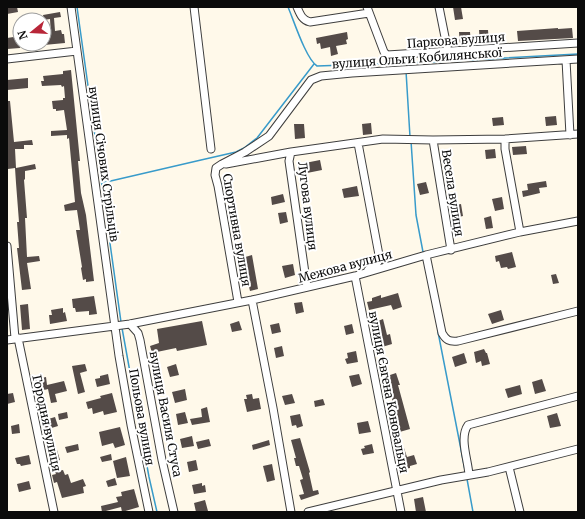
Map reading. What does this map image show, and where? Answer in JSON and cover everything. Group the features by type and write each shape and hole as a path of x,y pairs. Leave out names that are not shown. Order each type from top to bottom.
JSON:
{"street":[{"name":"вулиця Січових Стрільців","path":"71,7 116,325"},
{"path":"194,7 211,149"},
{"path":"297,7 300,16 310,22 368,10"},
{"path":"439,7 448,52"},
{"name":"Паркова вулиця","path":"368,10 384,52 387,55 578,43"},
{"path":"7,59 77,51"},
{"name":"вулиця Ольги Кобилянської","path":"220,165 245,152 269,136 311,80 321,76 420,68 578,59"},
{"path":"566,60 570,134"},
{"path":"220,165 291,152 383,139 505,139 578,134"},
{"path":"505,139 505,149 520,232"},
{"name":"Весела вулиця","path":"433,140 451,250"},
{"path":"358,143 379,255 378,262 364,273"},
{"name":"Лугова вулиця","path":"291,152 289,161 307,287"},
{"name":"Спортивна вулиця","path":"220,165 216,168 216,175 238,302"},
{"name":"Межова вулиця","path":"7,340 130,324 252,300 355,276 426,255 520,232 578,221"},
{"name":"Городня вулиця","path":"7,246 17,338 54,512"},
{"path":"426,255 442,333 450,342 578,311"},
{"name":"вулиця Євгена Коновальця","path":"355,276 401,512"},
{"path":"252,300 291,512"},
{"name":"вулиця Василя Стуса","path":"130,324 138,333 140,340 162,460 174,512"},
{"name":"Польова вулиця","path":"116,325 132,425 149,512"},
{"path":"469,475 464,439 464,430 468,425 578,396"},
{"path":"308,512 488,472 578,449"},
{"path":"508,467 520,512"}],"building":[{"path":"17,7 18,12 7,14 7,8"},
{"path":"453,7 461,7 463,19 455,20"},
{"path":"60,12 61,17 54,18 55,31 61,30 62,34 64,34 65,43 52,44 52,13"},
{"path":"572,28 573,38 518,41 517,31"},
{"path":"479,30 488,30 489,43 480,44"},
{"path":"347,32 347,44 336,46 338,54 331,56 330,47 321,49 320,43 317,44 316,38"},
{"path":"459,32 470,32 471,44 460,45"},
{"path":"12,37 12,49 7,49 7,38"},
{"path":"71,70 80,161 78,161 81,193 86,215 94,281 86,282 86,279 83,280 76,230 80,230 77,210 65,211 64,205 75,202 69,138 67,139 67,135 51,136 51,131 67,130 64,110 56,111 56,109 53,109 52,101 63,100 63,98 65,98 64,86 42,86 41,81 44,81 43,76 63,74 63,71"},
{"path":"28,78 28,88 7,90 7,80"},
{"path":"7,101 10,101 14,142 32,140 33,145 24,145 24,149 15,149 16,168 35,164 36,169 25,171 24,180 27,218 25,218 27,257 39,256 40,261 27,263 31,289 22,290 17,248 19,248 17,222 19,222 15,168 8,169"},
{"path":"556,116 557,125 546,126 545,117"},
{"path":"503,117 504,125 493,126 492,118"},
{"path":"371,123 372,134 363,135 362,124"},
{"path":"294,124 304,124 305,138 295,139"},
{"path":"526,146 527,154 513,155 512,147"},
{"path":"495,149 496,158 486,159 485,150"},
{"path":"320,160 322,170 307,173 305,163"},
{"path":"546,181 547,187 539,188 540,193 523,197 522,191 528,190 527,184"},
{"path":"426,182 429,193 420,195 417,184"},
{"path":"357,186 359,196 344,198 342,189"},
{"path":"283,194 285,202 272,205 271,197"},
{"path":"502,197 504,209 495,211 492,199"},
{"path":"461,204 463,216 454,218 452,206"},
{"path":"286,212 288,222 280,224 278,213"},
{"path":"491,216 493,228 486,229 484,218"},
{"path":"512,252 516,267 508,269 507,267 501,268 499,261 496,262 495,256"},
{"path":"252,255 258,289 250,291 242,258"},
{"path":"293,264 295,275 285,278 282,266"},
{"path":"556,274 559,283 553,284 551,275"},
{"path":"398,293 402,307 393,310 391,305 369,310 367,302 372,301 372,298 381,295 381,298"},
{"path":"94,296 97,314 89,315 89,311 76,312 75,308 73,308 72,299"},
{"path":"302,302 304,312 296,314 294,303"},
{"path":"28,304 30,329 22,330 20,305"},
{"path":"63,308 63,313 65,312 67,321 50,324 49,315 52,315 51,310"},
{"path":"501,310 504,320 492,324 488,314"},
{"path":"383,319 387,335 390,334 392,344 382,347 379,337 382,336 378,321"},
{"path":"202,321 207,345 177,351 176,348 152,353 150,346 159,343 157,329"},
{"path":"239,321 242,330 232,332 230,324"},
{"path":"279,323 281,332 272,334 270,325"},
{"path":"352,324 354,333 346,335 344,326"},
{"path":"282,346 284,356 276,358 274,348"},
{"path":"484,349 487,353 490,364 482,366 481,361 476,363 474,352"},
{"path":"356,351 358,362 347,364 345,359 348,358 347,353"},
{"path":"464,353 467,363 455,367 452,357"},
{"path":"85,364 87,371 80,373 85,392 78,394 72,366"},
{"path":"176,364 179,375 170,377 167,367"},
{"path":"396,373 410,429 396,433 393,423 398,421 392,406 394,406 387,376"},
{"path":"108,374 110,384 97,387 95,379"},
{"path":"359,374 362,384 352,387 349,376"},
{"path":"46,377 47,385 64,381 67,391 55,394 57,402 51,403 48,389 36,392 33,380"},
{"path":"542,379 546,391 535,394 532,382"},
{"path":"520,385 522,394 508,398 505,389"},
{"path":"185,389 187,400 175,403 172,392"},
{"path":"13,393 15,402 7,404 7,394"},
{"path":"112,393 117,412 104,415 103,411 93,414 92,408 88,409 86,402"},
{"path":"252,394 253,399 259,398 261,409 247,412 244,399 247,399 246,395"},
{"path":"292,394 295,403 285,405 282,396"},
{"path":"323,399 325,405 315,407 314,401"},
{"path":"207,407 210,422 192,425 190,419 202,417 201,409"},
{"path":"67,412 68,418 59,420 58,414"},
{"path":"185,412 188,423 178,425 176,414"},
{"path":"557,413 561,426 550,428 547,416"},
{"path":"300,414 303,426 297,428 296,425 292,426 290,416"},
{"path":"55,417 58,426 45,430 42,421"},
{"path":"368,421 371,432 359,434 357,423"},
{"path":"19,424 20,433 12,434 11,426"},
{"path":"120,427 125,445 115,448 113,443 102,446 99,432"},
{"path":"192,436 194,446 182,448 180,439"},
{"path":"300,438 310,472 313,491 318,490 319,494 301,500 299,495 304,494 300,480 303,479 299,466 296,466 294,458 296,458 291,440"},
{"path":"209,439 211,446 198,449 196,442"},
{"path":"269,440 270,445 253,450 252,445"},
{"path":"78,444 79,450 67,453 65,447"},
{"path":"372,444 374,453 363,455 361,449 365,448 364,446"},
{"path":"404,448 407,457 414,455 417,464 405,469 400,449"},
{"path":"57,450 60,460 51,463 48,452"},
{"path":"111,454 112,460 102,462 100,457"},
{"path":"29,455 31,464 21,466 20,464 17,464 15,458"},
{"path":"126,457 130,476 117,478 113,461"},
{"path":"196,460 198,470 189,472 187,462"},
{"path":"272,464 275,480 267,482 263,466"},
{"path":"63,470 65,475 68,474 71,483 83,479 86,486 83,487 84,493 62,498 57,482 54,483 52,475 56,474 55,472"},
{"path":"115,478 117,485 108,487 106,481"},
{"path":"29,481 31,489 19,492 17,484"},
{"path":"202,483 202,486 205,485 206,492 194,494 192,485"},
{"path":"134,489 139,507 122,512 121,507 102,512 101,506 118,502 116,497 122,496 121,492"},
{"path":"423,497 426,512 416,512 414,499"},
{"path":"205,500 208,511 196,512 194,503"}],"waterway":[{"path":"77,7 121,322"},
{"path":"288,7 305,48 317,66 431,62 578,54"},
{"path":"102,183 236,152 244,148 257,138 314,64"},
{"path":"406,71 410,137"},
{"path":"411,141 416,215 423,252"},
{"path":"122,328 149,477 157,512"},
{"path":"438,332 465,470"},
{"path":"467,479 473,512"}]}
